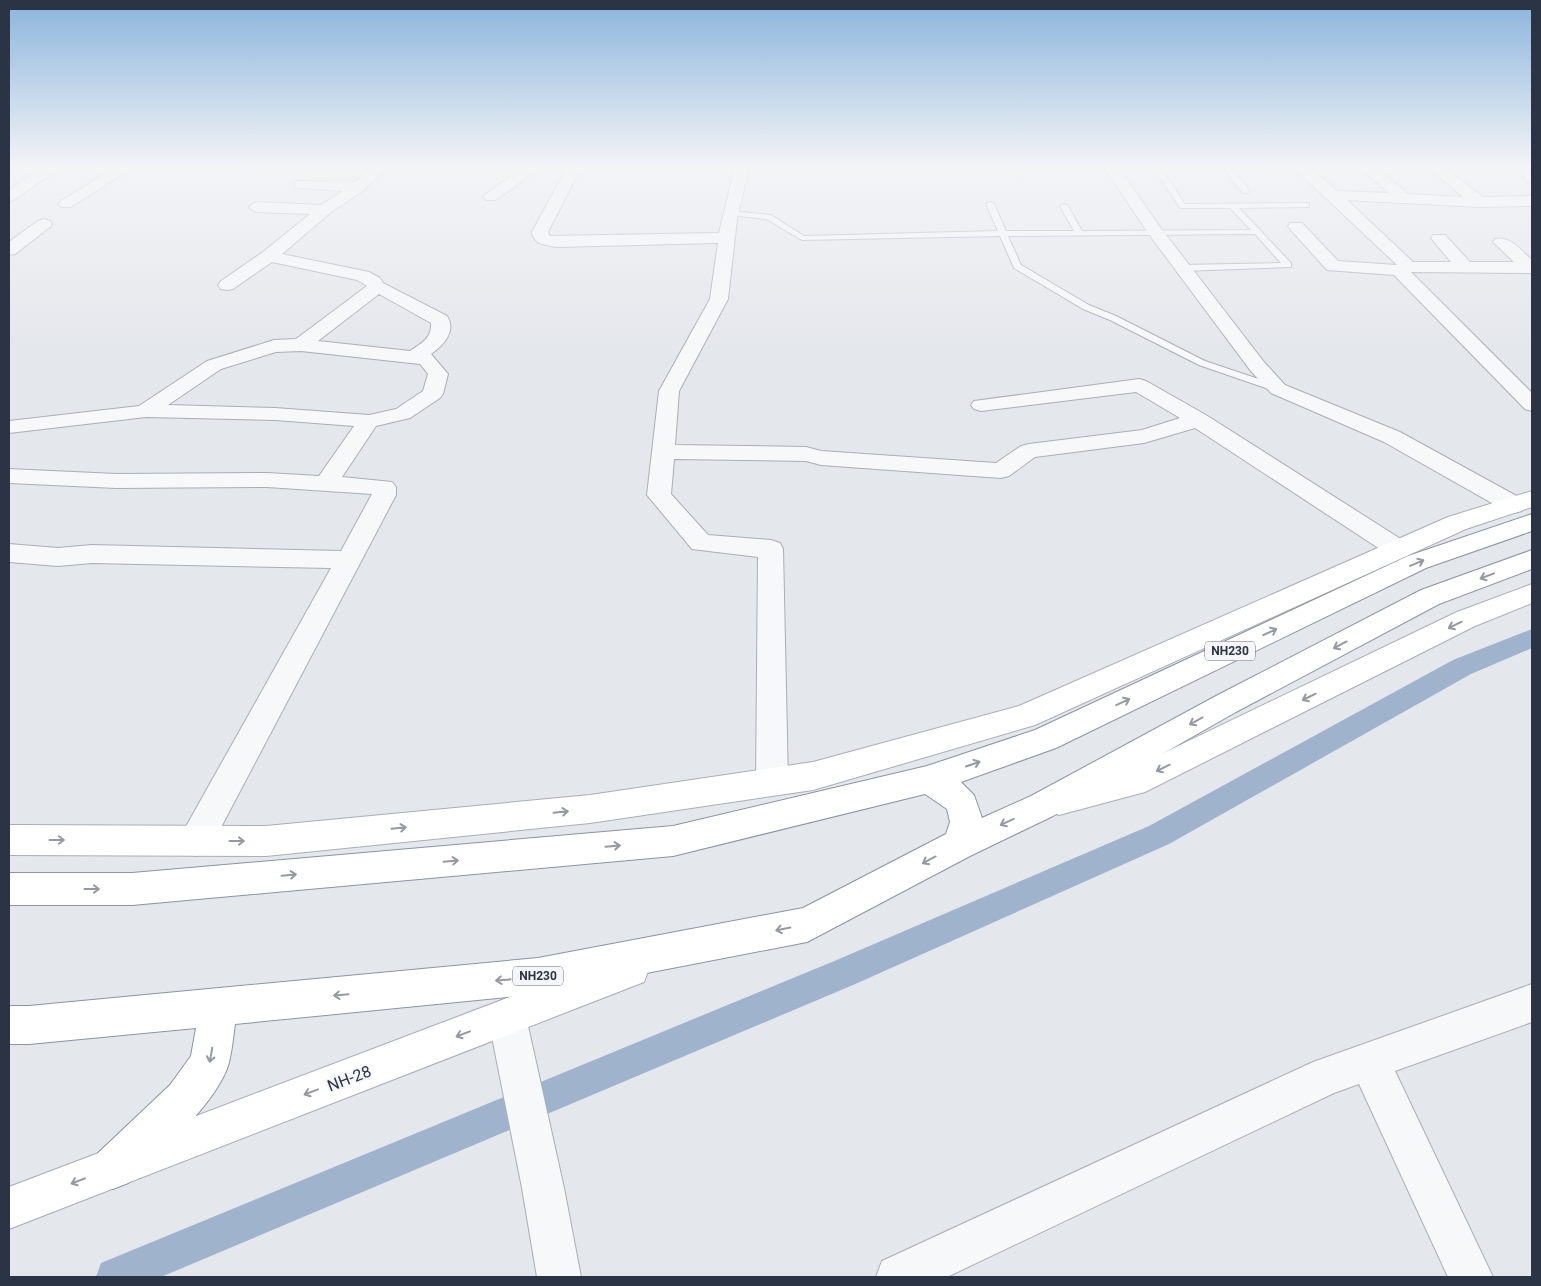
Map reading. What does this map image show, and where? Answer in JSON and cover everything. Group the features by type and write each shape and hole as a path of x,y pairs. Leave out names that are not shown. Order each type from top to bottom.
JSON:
{"main road":[{"path":"9,840 266,841 590,809 813,776 1025,716 1457,523 1526,509"},
{"name":"NH230","path":"9,889 132,889 673,841 928,780 1045,739 1526,509"},
{"name":"NH230","path":"9,1025 29,1025 538,976 807,924 958,845 1042,806 1226,704 1430,598 1532,559"},
{"path":"1042,806 1134,782 1466,619 1532,593"},
{"path":"928,780 951,791 963,805 967,820 958,845"},
{"name":"NH-28","path":"9,1208 113,1168 509,1026 688,947"},
{"path":"113,1168 184,1099 209,1064 219,1007"}],"street":[{"path":"9,250 40,227"},
{"path":"227,285 269,256 304,227"},
{"path":"543,227 540,232 541,237 545,240 557,242 726,238"},
{"path":"728,227 719,299 670,391 659,495 701,543 771,549 772,782"},
{"path":"1152,227 1257,366 1278,389 1392,437 1526,509"},
{"path":"1297,227 1334,266 1531,268"},
{"path":"1364,227 1532,405"},
{"path":"1439,238 1466,268"},
{"path":"1501,242 1526,261 1531,268"},
{"path":"269,256 363,276 374,282 376,286 440,320 442,331 437,341 414,358"},
{"path":"301,344 372,291 376,286"},
{"path":"9,428 146,411 275,414 369,421 403,414 433,394 438,374 426,359 301,344 274,346 214,366 146,411"},
{"path":"981,405 1138,385 1198,420 1398,549"},
{"path":"663,452 806,454 822,458 1001,471 1029,451 1144,436 1198,420"},
{"path":"326,483 369,421"},
{"path":"9,476 116,481 267,480 384,486 384,495 196,841"},
{"path":"9,554 58,557 92,554 349,560"},
{"path":"898,1277 1326,1076 1532,1003"},
{"path":"509,1026 543,1187 559,1277"},
{"path":"1369,1061 1471,1277"}],"lane":[{"path":"784,227 802,238 1257,232"},
{"path":"1000,227 1017,266 1086,307 1113,318 1202,363 1278,389"},
{"path":"1076,227 1079,233"},
{"path":"1183,268 1288,265 1252,227"}],"waterway":[{"path":"115,1277 842,974 1159,835 1462,667 1532,638"}]}
